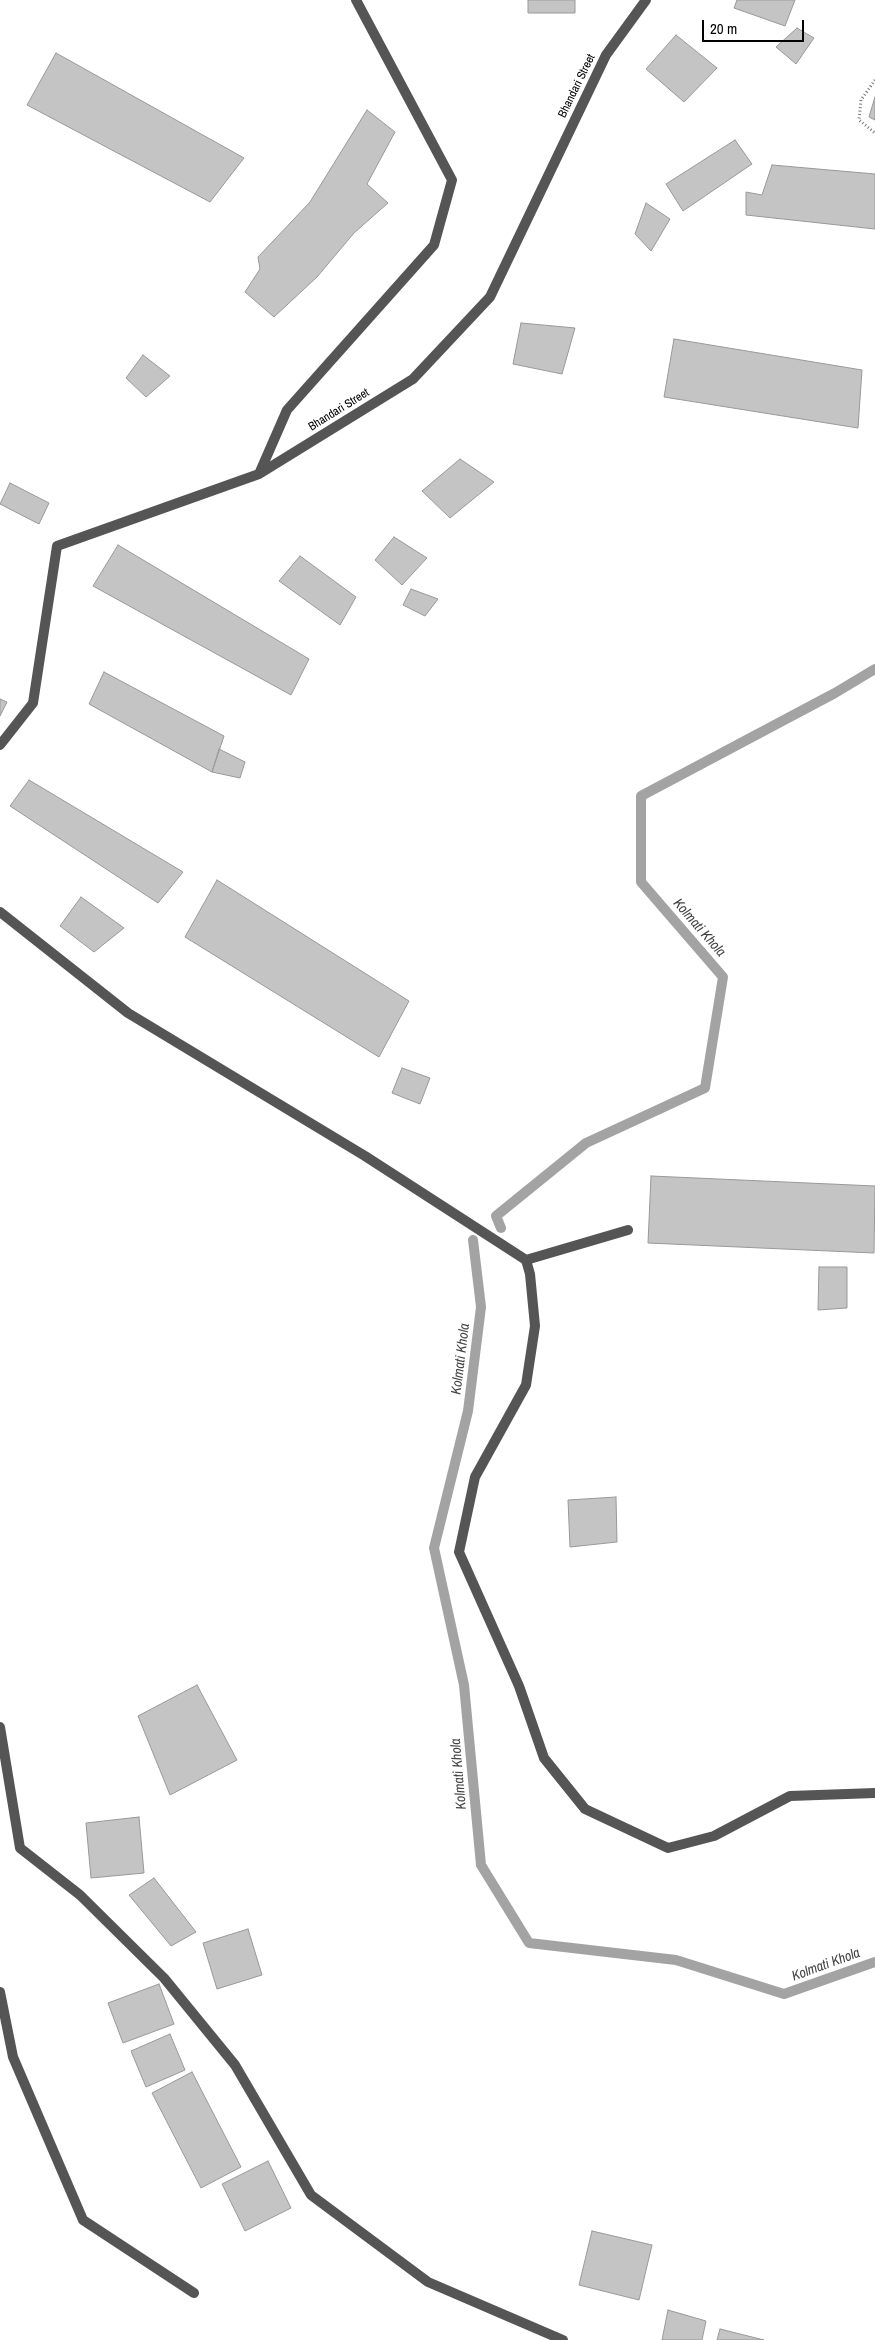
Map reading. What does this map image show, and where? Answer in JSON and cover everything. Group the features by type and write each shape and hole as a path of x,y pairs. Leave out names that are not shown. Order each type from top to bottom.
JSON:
{"street":[{"path":"259,474 287,410 434,245 452,180 356,0"},
{"name":"Bhandari Street","path":"0,745 33,703 57,546 259,474 413,379 490,297 606,55 646,0"},
{"path":"0,912 128,1013 365,1156 526,1260 530,1274 535,1326 526,1385 476,1477 459,1552 519,1686 544,1758 585,1809 668,1848 714,1836 790,1796 875,1793"},
{"path":"526,1260 628,1230"},
{"path":"0,1726 20,1848 80,1895 164,1978 235,2065 311,2195 428,2282 563,2340"},
{"path":"0,1992 13,2057 83,2220 194,2293"}],"path":[{"path":"875,80 861,100 860,120 875,133"}],"building":[{"path":"528,0 575,0 575,13 528,13"},
{"path":"737,0 795,0 785,26 734,8"},
{"path":"797,28 814,38 796,64 776,47"},
{"path":"676,35 717,68 684,102 646,69"},
{"path":"56,53 244,158 210,202 27,105"},
{"path":"875,97 875,120 869,117"},
{"path":"367,110 395,132 367,184 388,203 354,233 317,277 274,317 245,292 260,269 258,257 310,202"},
{"path":"735,140 752,164 683,211 666,184"},
{"path":"772,165 875,174 875,229 746,215 746,192 762,195"},
{"path":"646,203 670,219 651,251 635,234"},
{"path":"521,323 575,328 562,374 513,364"},
{"path":"674,339 862,370 858,428 664,397"},
{"path":"143,355 170,376 146,397 126,378"},
{"path":"460,459 494,482 450,518 422,491"},
{"path":"10,483 49,503 39,524 0,504"},
{"path":"394,537 427,558 402,585 375,560"},
{"path":"118,545 309,659 291,695 93,586"},
{"path":"300,556 356,597 340,625 279,581"},
{"path":"411,589 438,599 425,616 403,605"},
{"path":"104,672 224,736 212,772 89,704"},
{"path":"0,699 7,702 0,716"},
{"path":"219,749 245,762 240,778 212,772"},
{"path":"29,780 183,872 158,903 10,806"},
{"path":"217,880 409,1001 379,1057 185,937"},
{"path":"81,897 124,928 94,952 60,926"},
{"path":"402,1068 430,1078 420,1104 392,1093"},
{"path":"651,1176 875,1186 874,1253 648,1243"},
{"path":"819,1267 847,1267 847,1308 818,1310"},
{"path":"616,1497 617,1542 570,1547 568,1500"},
{"path":"197,1685 237,1760 170,1795 138,1716"},
{"path":"139,1817 144,1873 91,1878 86,1823"},
{"path":"154,1878 196,1932 171,1946 129,1895"},
{"path":"248,1929 262,1975 217,1989 203,1943"},
{"path":"159,1984 174,2024 123,2043 108,2003"},
{"path":"170,2034 185,2070 146,2087 131,2051"},
{"path":"192,2072 241,2167 201,2188 152,2093"},
{"path":"268,2161 291,2208 245,2231 222,2184"},
{"path":"592,2231 652,2245 639,2300 579,2285"},
{"path":"668,2310 706,2321 702,2340 662,2340"},
{"path":"720,2329 764,2340 717,2340"}],"waterway":[{"name":"Kolmati Khola","path":"501,1228 496,1216 586,1143 705,1088 723,977 641,882 641,796 835,693 875,669"},
{"name":"Kolmati Khola","path":"473,1240 481,1307 468,1411 434,1548 464,1685 481,1865 529,1943 676,1960 784,1994 875,1962"}]}
